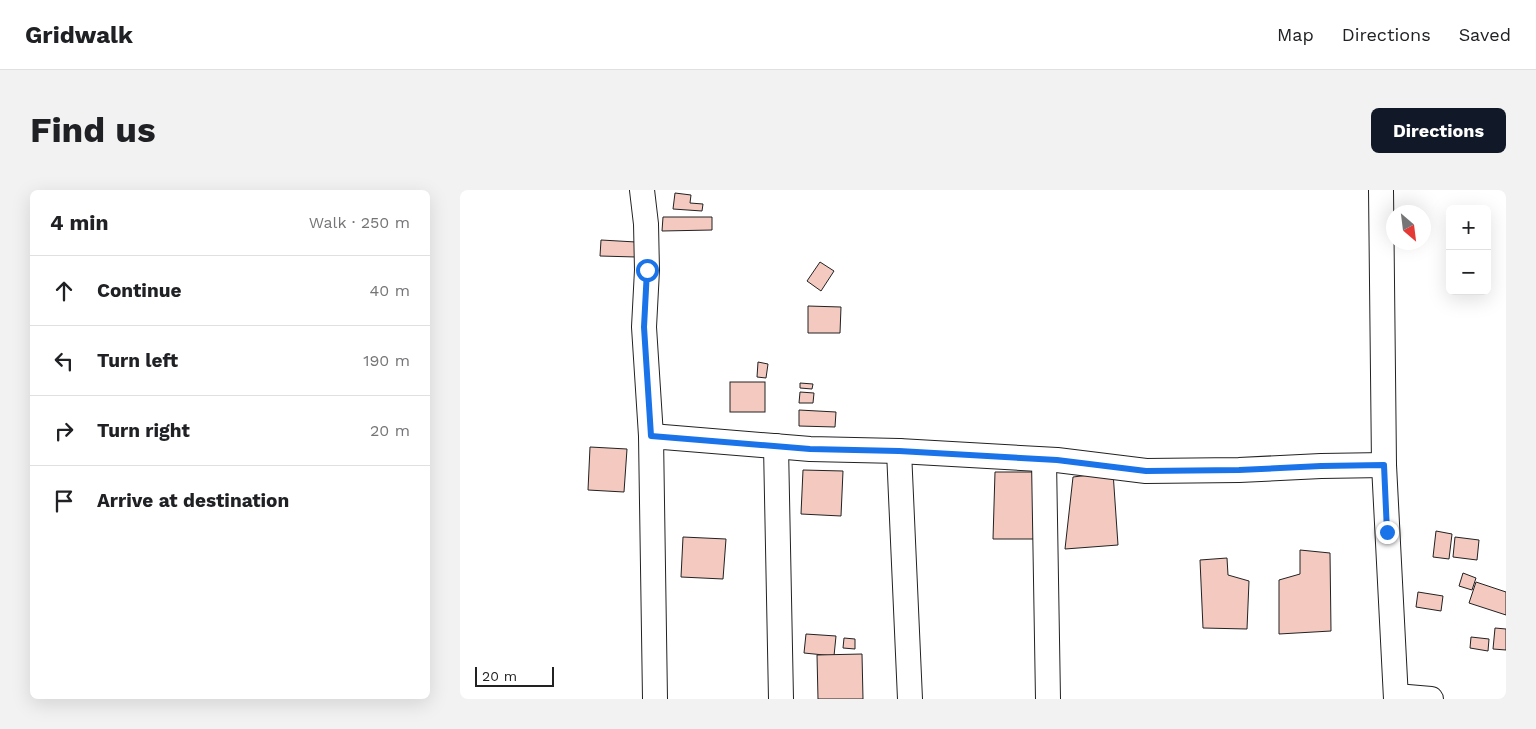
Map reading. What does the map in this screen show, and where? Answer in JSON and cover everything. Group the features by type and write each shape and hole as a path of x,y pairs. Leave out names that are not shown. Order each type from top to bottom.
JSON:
{"street":[{"path":"642,190 647,252 644,327 651,436 655,699"},
{"path":"1381,190 1384,465 1396,697 1431,699"},
{"path":"651,436 810,449 899,451 1044,460 1146,471 1384,465"},
{"path":"776,446 781,699"},
{"path":"899,451 910,699"},
{"path":"1044,460 1048,699"}],"building":[{"path":"675,193 691,195 690,203 703,204 702,211 673,209"},
{"path":"663,217 712,217 712,230 662,231"},
{"path":"601,240 636,242 636,257 600,256"},
{"path":"820,262 834,271 821,291 807,281"},
{"path":"808,306 841,307 840,333 808,333"},
{"path":"758,362 768,364 766,378 757,377"},
{"path":"730,382 765,382 765,412 730,412"},
{"path":"800,383 813,384 812,389 800,388"},
{"path":"800,392 814,393 813,403 799,403"},
{"path":"799,410 836,412 835,427 799,426"},
{"path":"590,447 627,449 624,492 588,490"},
{"path":"803,470 843,471 841,516 801,514"},
{"path":"995,472 1035,472 1034,539 993,539"},
{"path":"1113,472 1118,545 1065,549 1073,477"},
{"path":"1436,531 1452,534 1449,559 1433,557"},
{"path":"683,537 726,539 723,579 681,577"},
{"path":"1455,537 1479,540 1477,560 1453,557"},
{"path":"1300,550 1330,553 1331,631 1279,634 1279,580 1300,574"},
{"path":"1227,558 1228,575 1249,581 1247,629 1203,628 1200,560"},
{"path":"1463,573 1476,578 1472,590 1459,586"},
{"path":"1476,582 1506,592 1506,615 1469,603"},
{"path":"1418,592 1443,596 1441,611 1416,607"},
{"path":"1495,628 1506,629 1506,650 1493,649"},
{"path":"806,634 836,636 834,656 804,653"},
{"path":"1471,637 1489,639 1488,651 1470,648"},
{"path":"844,638 855,639 855,649 843,648"},
{"path":"862,654 863,699 818,699 817,655"}],"route":[{"path":"647,270 644,327 651,436 810,449 899,451 1057,460 1146,471 1384,465 1387,532"}]}
